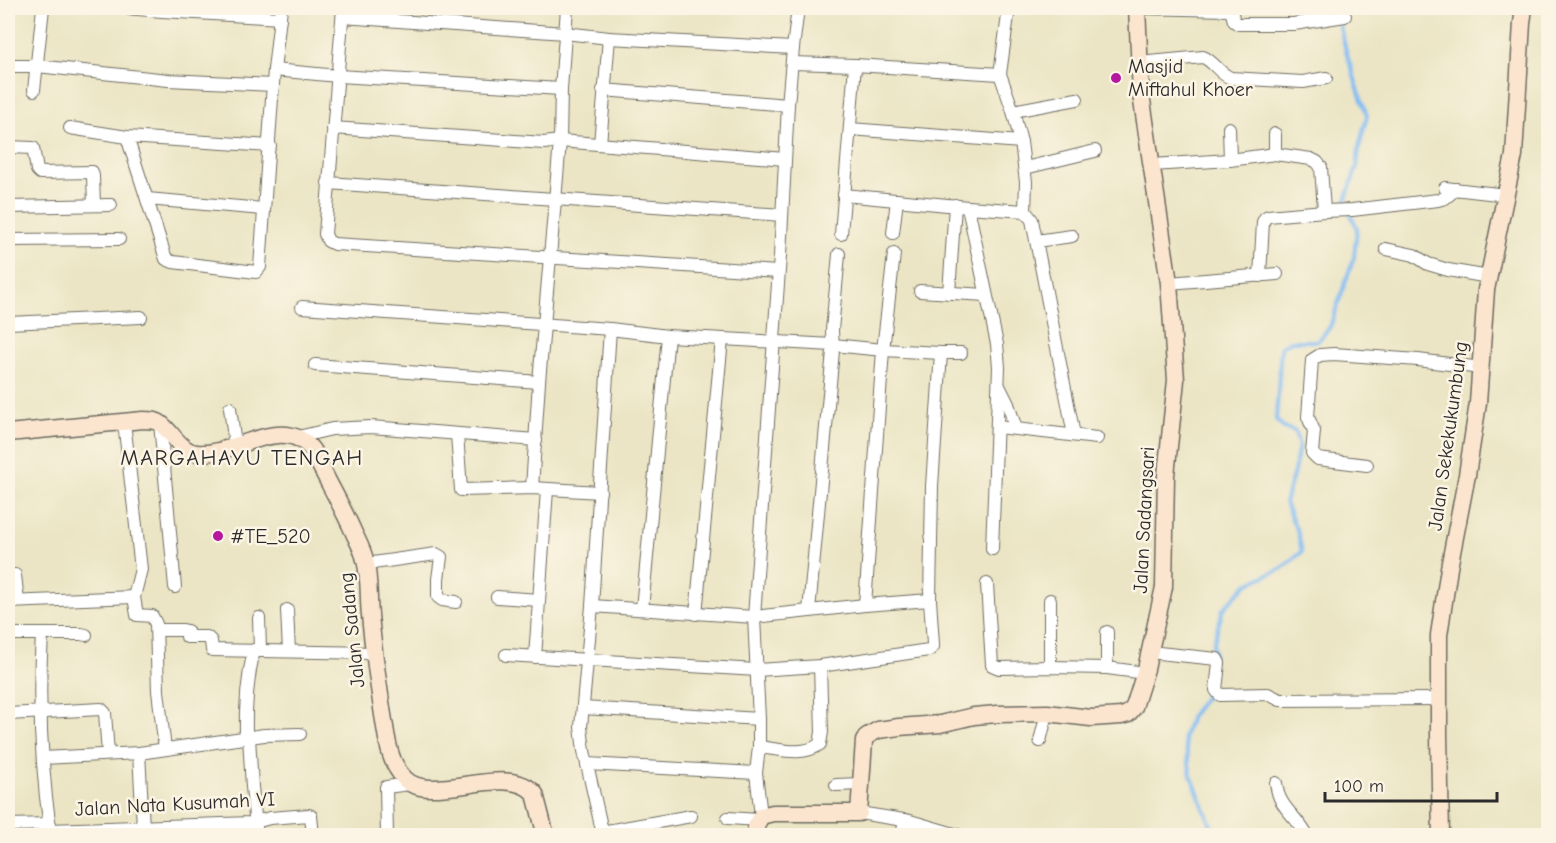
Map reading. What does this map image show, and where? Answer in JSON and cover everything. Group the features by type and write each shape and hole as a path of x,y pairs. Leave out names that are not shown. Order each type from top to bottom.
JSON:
{"street":[{"path":"34,90 43,8"},
{"path":"125,8 162,11 281,13 274,70 260,267 256,272 173,262 166,259 127,137"},
{"path":"532,488 556,198 567,8"},
{"path":"758,824 756,773 759,719 754,618 788,105 798,8"},
{"path":"1009,8 1000,74 1021,142 1025,168 1025,211"},
{"path":"1137,8 1232,10 1234,21 1239,24 1294,24 1338,17"},
{"name":"Jalan Sadangsari","path":"859,813 864,741 867,736 878,730 940,724 985,715 1047,713 1091,718 1121,716 1128,714 1134,707 1164,587 1166,475 1176,380 1169,283 1141,94 1137,8"},
{"name":"Jalan Sekekukumbung","path":"1441,836 1439,635 1478,403 1488,277 1514,155 1524,8"},
{"path":"778,272 334,244 328,241 325,234 328,183 343,12 609,38 793,48"},
{"path":"600,144 609,38"},
{"path":"1139,63 1203,57 1223,75 1231,78 1303,82 1326,78"},
{"path":"792,63 1000,74"},
{"path":"841,234 855,65"},
{"path":"8,66 37,66 168,80 273,86"},
{"path":"274,70 561,89"},
{"path":"603,90 788,105"},
{"path":"1013,111 1077,99"},
{"path":"70,128 127,137 270,146"},
{"path":"333,128 544,143 560,141 786,159"},
{"path":"1229,128 1230,160"},
{"path":"850,129 1021,142"},
{"path":"1275,134 1275,154"},
{"path":"8,147 33,148 37,170 40,173 92,172 94,206"},
{"path":"1025,168 1095,151"},
{"path":"1152,165 1230,160 1275,154 1311,159 1321,167 1323,211"},
{"path":"328,183 782,215"},
{"path":"1260,276 1264,218 1268,216 1438,200 1445,198 1451,189 1506,195"},
{"path":"844,195 1025,211 1029,215 1032,220 1074,435"},
{"path":"147,200 263,209"},
{"path":"893,233 897,200"},
{"path":"8,207 111,206"},
{"path":"949,293 962,206"},
{"path":"962,206 986,295 999,367 992,549"},
{"path":"1036,241 1071,236"},
{"path":"8,240 119,238"},
{"path":"1386,249 1414,255 1428,264 1448,270 1488,277"},
{"path":"809,611 839,254"},
{"path":"865,605 883,350 894,254"},
{"path":"1169,283 1277,274"},
{"path":"920,291 986,295"},
{"path":"302,307 610,329 668,336 961,353"},
{"path":"8,323 141,317"},
{"path":"610,329 582,740 601,826 605,831 691,816"},
{"path":"642,609 668,336"},
{"path":"696,614 722,339"},
{"path":"506,655 757,670 820,666 929,650 933,646 930,600 932,486 941,353"},
{"path":"1367,465 1318,459 1312,453 1314,431 1308,417 1312,360 1320,355 1334,354 1418,360 1481,368"},
{"path":"315,365 539,382"},
{"path":"999,385 1016,429"},
{"path":"230,408 235,445"},
{"path":"8,433 143,420 160,423 184,447 197,453 210,452 279,434 298,437 332,429 371,427 536,440"},
{"path":"124,422 141,569 134,597 136,614 153,617 157,630 158,691 165,749"},
{"path":"160,423 175,587"},
{"path":"997,428 1097,438"},
{"path":"457,435 461,490"},
{"name":"Jalan Sadang","path":"298,437 305,441 314,453 364,556 389,750 396,768 410,783"},
{"path":"447,489 532,488 600,492"},
{"path":"535,657 547,490"},
{"path":"366,564 436,554 441,557 438,597 442,600 456,602"},
{"path":"15,575 13,601 134,597"},
{"path":"987,584 992,665 999,668 1107,668 1144,673"},
{"path":"497,597 539,600"},
{"path":"592,606 754,618 930,600"},
{"path":"1050,600 1050,667"},
{"path":"287,610 289,651"},
{"path":"257,836 245,718 248,676 257,650 259,618"},
{"path":"157,630 183,630 186,631 187,637 207,637 211,641 212,650 375,653"},
{"path":"1107,632 1107,668"},
{"path":"8,634 86,635"},
{"path":"42,634 40,713 50,830"},
{"path":"1149,652 1214,659 1219,663 1216,690 1220,694 1268,694 1280,700 1439,699"},
{"path":"759,747 802,752 810,751 820,744 822,732 820,666"},
{"path":"583,708 759,719"},
{"path":"8,714 104,710 108,754"},
{"path":"1040,741 1047,713"},
{"path":"43,758 139,753 247,737 300,734"},
{"path":"139,753 142,827"},
{"path":"587,765 756,773"},
{"path":"387,836 386,787 410,783 429,788 505,781 520,783 535,794 546,836"},
{"path":"1276,783 1278,796 1283,805 1307,836"},
{"path":"836,785 861,784"},
{"path":"729,818 758,824 773,813 781,812 859,813 905,820 940,828 961,836"},
{"name":"Jalan Nata Kusumah VI","path":"8,825 50,830 142,827 256,822 270,818 310,815 313,836"},
{"path":"902,836 905,820"}],"waterway":[{"path":"1214,655 1213,645 1223,609 1247,584 1281,569 1302,552 1298,533 1285,503 1299,446 1295,431 1284,428 1276,420 1281,347 1291,341 1318,341 1330,327 1354,257 1357,228 1345,202 1357,167 1359,147 1367,116 1335,8"},
{"path":"1212,688 1191,716 1184,737 1191,775 1215,836"}],"place":[{"name":"Masjid Miftahul Khoer","path":"1116,78"},
{"name":"#TE_520","path":"218,536"}],"district":[{"name":"MARGAHAYU TENGAH","path":"242,458"}]}
